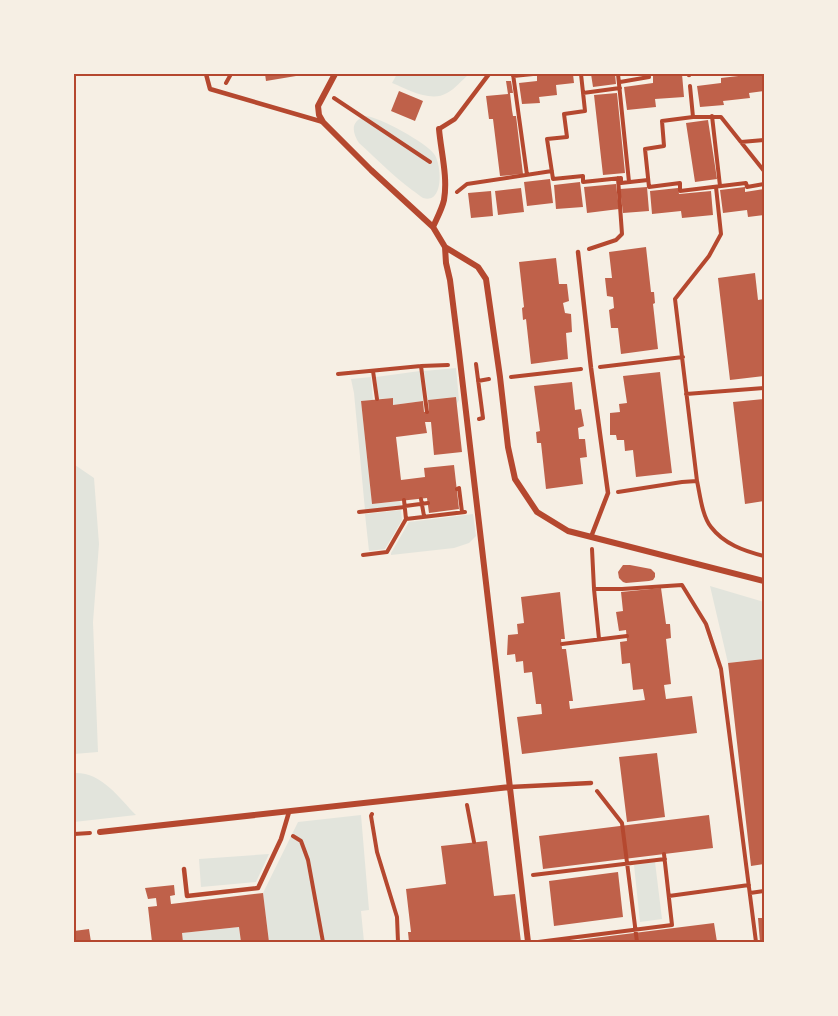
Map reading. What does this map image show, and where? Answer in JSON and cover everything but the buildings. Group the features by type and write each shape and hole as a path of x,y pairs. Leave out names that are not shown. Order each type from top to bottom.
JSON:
{"street":[{"path":"335,74 320,102 318,110 323,122 433,227 446,247 478,267 486,279 508,447 516,479 537,512 568,531 765,581"},
{"path":"433,227 444,203 445,172 439,129"},
{"path":"446,247 446,263 450,280 528,942"},
{"path":"100,832 510,787"}],"lane":[{"path":"206,74 210,89 323,122"},
{"path":"439,129 455,119 489,74"},
{"path":"578,252 608,493 591,537"},
{"path":"510,787 591,783"},
{"path":"184,869 187,896 258,888 277,849 288,812"}],"path":[{"path":"527,175 513,75 533,74"},
{"path":"581,74 585,111 564,114 567,136 547,139 553,179 583,176 583,182 618,178"},
{"path":"618,74 629,182"},
{"path":"620,82 649,78 648,74"},
{"path":"689,74 693,117"},
{"path":"583,93 620,88"},
{"path":"325,92 445,172"},
{"path":"712,116 721,234 709,256 675,299 686,394 701,504 710,526 730,544 765,556"},
{"path":"765,171 721,117 693,117 662,121 664,146 645,148 649,187 680,183 680,191 746,183 747,187 765,184"},
{"path":"740,142 765,140"},
{"path":"467,184 552,171"},
{"path":"618,178 621,178 621,183 648,180"},
{"path":"578,252 616,240 622,234 618,178"},
{"path":"627,363 683,357"},
{"path":"338,374 450,364"},
{"path":"476,365 482,408"},
{"path":"421,366 427,412"},
{"path":"373,371 376,399"},
{"path":"520,376 540,374"},
{"path":"686,394 765,388"},
{"path":"634,489 698,481"},
{"path":"406,519 462,512 459,488 457,489"},
{"path":"359,512 424,502 424,516"},
{"path":"363,555 387,552 406,519 405,505"},
{"path":"591,537 599,639"},
{"path":"682,585 685,576"},
{"path":"594,589 682,585"},
{"path":"682,585 706,624 721,669 756,942"},
{"path":"562,644 627,636"},
{"path":"591,783 622,823 637,942"},
{"path":"464,792 474,842"},
{"path":"376,802 371,816 372,825 377,852 397,917 398,942"},
{"path":"283,831 301,841 308,860 323,942"},
{"path":"74,834 85,833"},
{"path":"520,876 607,864 627,865 664,857 672,925 534,942"},
{"path":"669,896 749,885"},
{"path":"750,893 765,891"},
{"path":"571,941 577,937"}],"shaded area":[{"path":"397,74 469,74 456,87 441,96 427,96 392,83"},
{"path":"366,116 402,131 430,149 437,159 440,174 435,195 430,199 423,198 398,179 359,143 354,127 357,121"},
{"path":"456,368 459,400 456,405 455,397 428,400 424,371"},
{"path":"420,371 423,401 393,405 392,398 379,399 376,377"},
{"path":"371,377 373,400 361,401 372,504 400,501 401,506 365,510 351,379"},
{"path":"74,466 94,478 99,544 93,622 98,752 74,754"},
{"path":"401,510 402,520 385,549 369,551 365,514"},
{"path":"473,514 476,536 469,543 454,548 391,555 409,522"},
{"path":"710,586 764,602 764,659 728,663"},
{"path":"74,773 84,774 101,781 136,815 74,822"},
{"path":"361,815 369,910 361,911 364,942 269,942 263,893 298,822"},
{"path":"269,854 256,882 201,887 199,859"},
{"path":"655,862 662,919 640,922 634,865"},
{"path":"239,927 241,942 183,942 182,933"}]}
